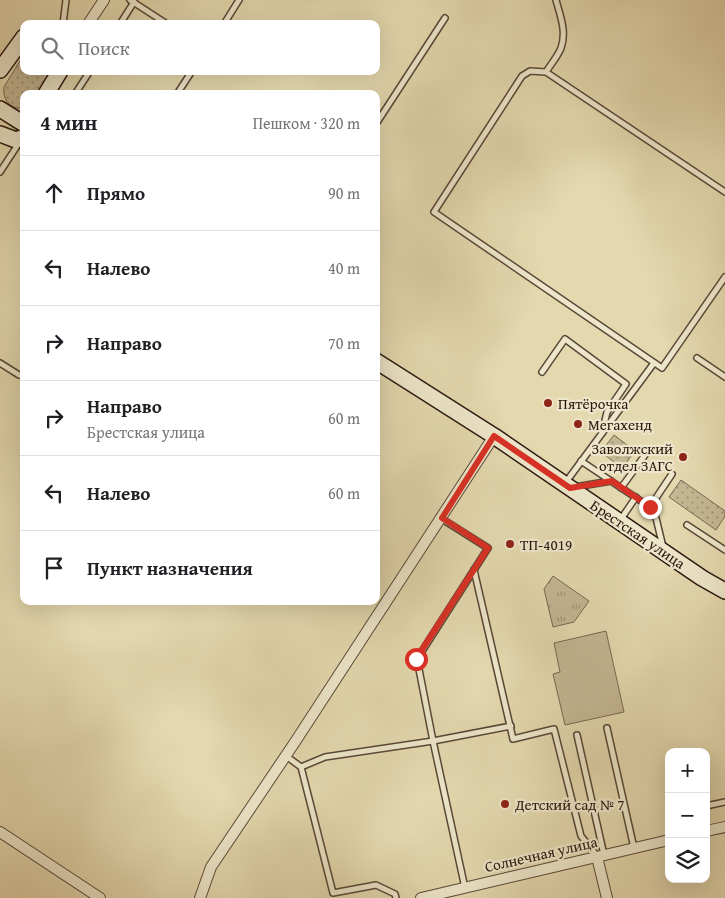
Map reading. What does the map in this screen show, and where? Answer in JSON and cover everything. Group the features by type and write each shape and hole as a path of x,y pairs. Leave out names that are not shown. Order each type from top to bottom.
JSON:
{"street":[{"path":"91,20 104,0"},
{"path":"0,70 20,42"},
{"path":"48,90 58,75"},
{"path":"0,109 20,130"},
{"path":"0,134 16,140 20,136"},
{"name":"Брестская улица","path":"380,364 494,436 702,578 725,590"},
{"path":"200,898 211,867 286,756 494,436"},
{"path":"710,830 725,827"},
{"path":"0,832 96,897"},
{"name":"Солнечная улица","path":"421,898 665,841"},
{"path":"600,856 607,898"}],"lane":[{"path":"64,20 66,0"},
{"path":"226,20 239,0"},
{"path":"546,72 562,48 562,20 556,0"},
{"path":"122,20 132,1 161,20"},
{"path":"380,118 445,18"},
{"path":"725,192 546,72 530,71 522,76 434,212 662,368 725,276"},
{"path":"78,90 87,75"},
{"path":"180,90 189,75"},
{"path":"0,172 20,138"},
{"path":"542,372 565,339 626,384 607,412 602,433"},
{"path":"696,358 725,377"},
{"path":"567,486 581,461 654,362"},
{"path":"0,363 19,375"},
{"path":"621,488 645,455"},
{"path":"581,461 650,507 656,518 664,552"},
{"path":"650,507 672,474"},
{"path":"567,486 612,481"},
{"path":"619,522 636,497"},
{"path":"442,518 488,548 416,659 432,741 465,888"},
{"path":"687,525 725,550"},
{"path":"474,570 514,739 554,729 581,836 600,856"},
{"path":"301,767 325,757 432,741 511,726"},
{"path":"607,728 634,848"},
{"path":"577,735 600,856"},
{"path":"286,756 301,767 333,893 376,885 395,894 396,898"},
{"path":"710,805 725,802"}],"green space":[{"path":"20,61 20,75 51,75 41,90 20,90 20,108 11,106 8,103 4,96 4,87"},
{"path":"614,435 635,451 622,468 601,452"},
{"path":"681,480 725,511 725,516 716,530 669,497"},
{"path":"553,576 589,601 574,622 553,627 544,589"},
{"path":"606,631 624,712 565,725 553,674 560,672 554,643"}],"place":[{"name":"Пятёрочка","path":"548,403"},
{"name":"Мегахенд","path":"578,424"},
{"name":"Заволжский отдел ЗАГС","path":"683,457"},
{"name":"ТП-4019","path":"510,544"},
{"name":"Детский сад № 7","path":"505,804"}],"route":[{"path":"416,659 488,548 453,527 442,518 494,436 570,488 612,481 650,507"}]}
